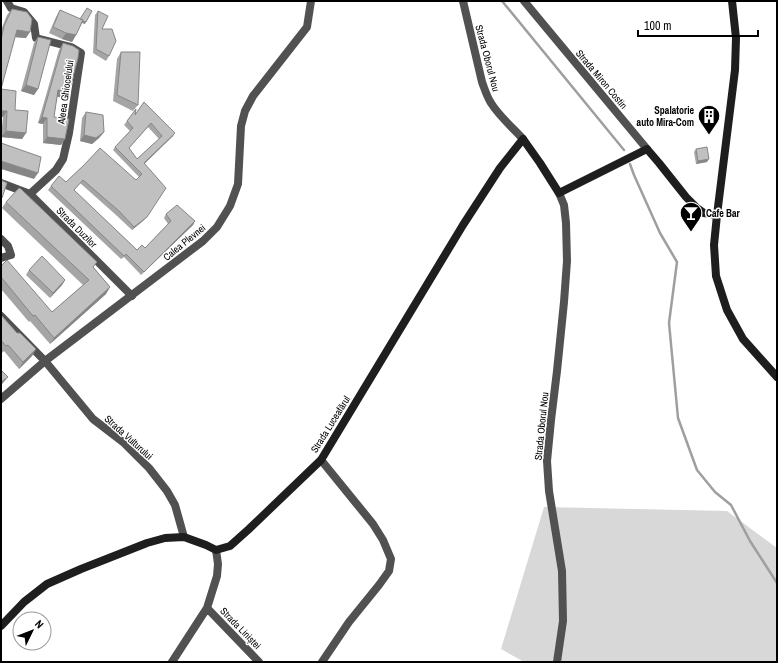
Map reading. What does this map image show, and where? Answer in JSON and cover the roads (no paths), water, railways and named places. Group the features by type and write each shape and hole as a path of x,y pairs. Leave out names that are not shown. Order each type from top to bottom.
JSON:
{"street":[{"name":"Aleea Ghiocelului","path":"7,1 11,8 24,12 34,24 36,38 71,47 80,53 69,133 63,159 56,170 30,194"},
{"name":"Calea Plevnei","path":"1,399 46,361 203,241 217,228 230,206 238,184 241,126 245,112 253,96 308,27 311,1"},
{"name":"Strada Oborul Nou","path":"463,1 486,94 496,110 523,139 559,193 564,204 566,223 564,302 547,461 549,491 562,571 563,621 557,662"},
{"name":"Strada Miron Costin","path":"524,1 686,196 704,213 716,215"},
{"path":"732,1 736,38 736,70 716,215 714,245 716,276 727,310 743,339 777,377"},
{"name":"Strada Luceafărul","path":"216,550 230,546 321,460 463,225 500,168 523,139"},
{"path":"559,193 647,149"},
{"name":"Strada Duzilor","path":"1,183 30,194 132,296"},
{"path":"1,239 8,246 11,255 1,258"},
{"name":"Strada Vulturului","path":"1,316 46,361 94,419 122,442 149,468 168,490 175,505 184,537"},
{"path":"321,460 373,524 383,540 391,559 389,571 349,622 322,662"},
{"path":"1,626 24,602 47,584 147,543 165,538 184,537 216,550 218,576 207,608 172,662"},
{"name":"Strada Liniștei","path":"207,608 259,662"}],"waterway":[{"path":"502,1 624,150"},
{"path":"630,164 660,233 677,262 669,323 678,418 697,470 715,492 731,505 750,541 777,583"}],"place":[{"name":"Spalatorie auto Mira-Com","path":"709,136"},
{"name":"Cafe Bar","path":"691,232"}]}
